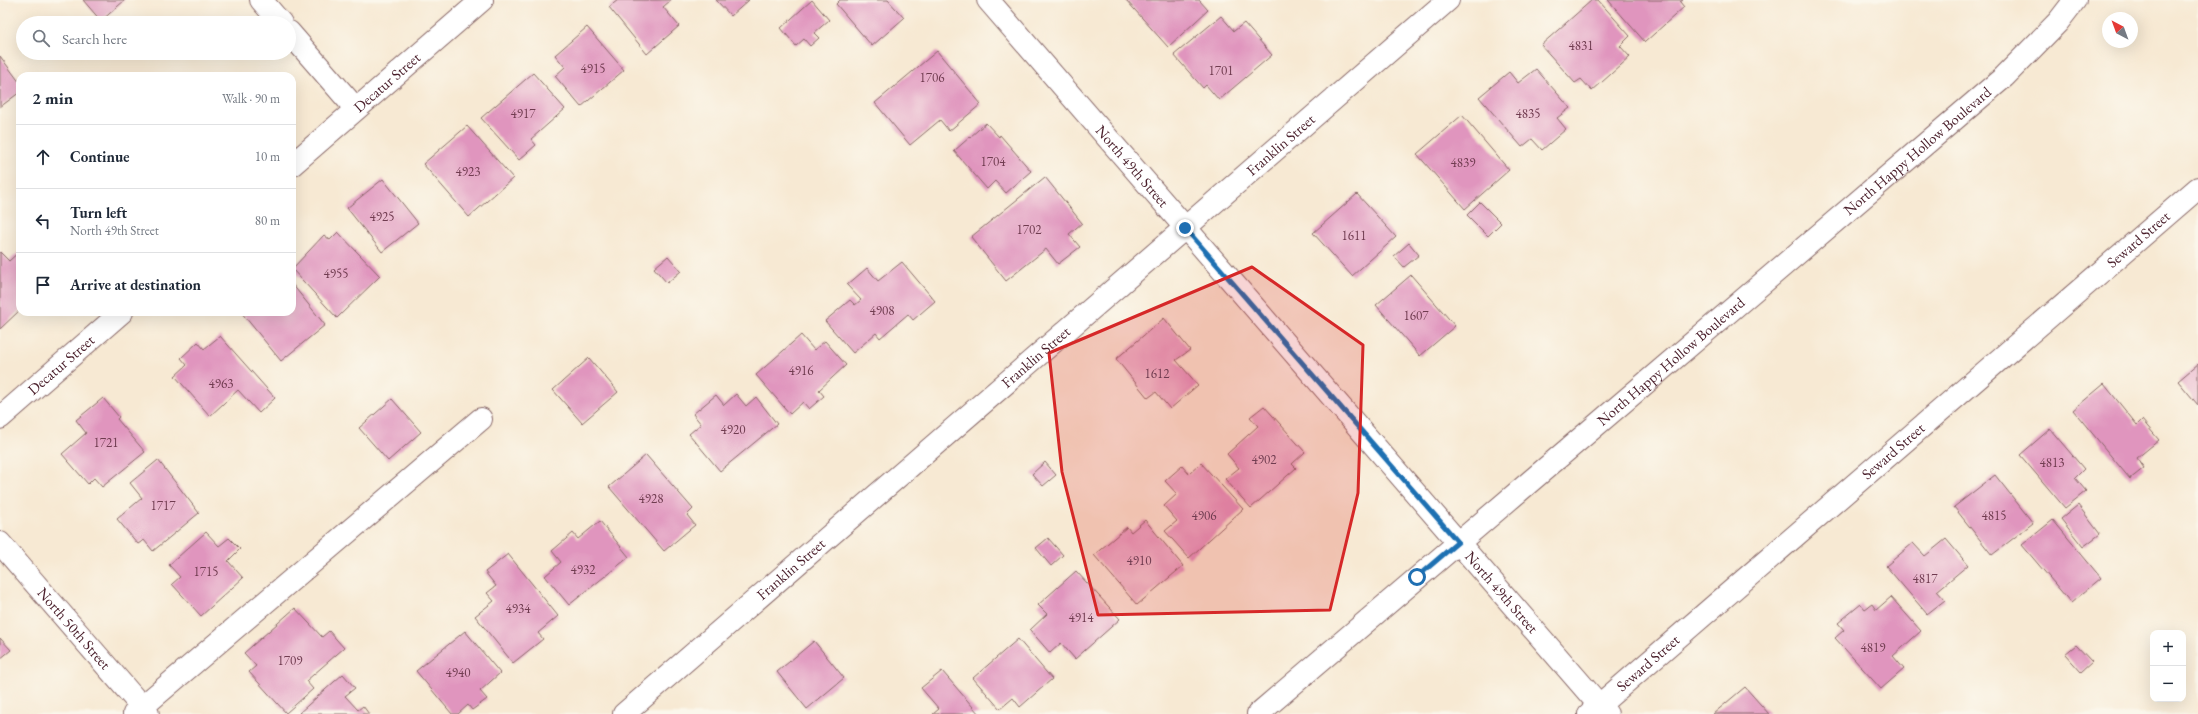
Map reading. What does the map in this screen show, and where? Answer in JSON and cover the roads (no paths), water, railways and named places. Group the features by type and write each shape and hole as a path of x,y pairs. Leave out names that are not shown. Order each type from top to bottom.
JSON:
{"street":[{"path":"261,0 275,16"},
{"name":"Decatur Street","path":"296,162 482,0"},
{"name":"North 49th Street","path":"988,0 1458,542 1598,711"},
{"name":"Franklin Street","path":"624,714 1448,0"},
{"name":"North Happy Hollow Boulevard","path":"1258,714 2004,77 2058,22 2075,0"},
{"path":"296,40 356,109"},
{"name":"Seward Street","path":"1598,711 2198,188"},
{"name":"Decatur Street","path":"0,418 117,316"},
{"path":"142,712 481,419"},
{"name":"North 50th Street","path":"0,543 142,712"}]}
